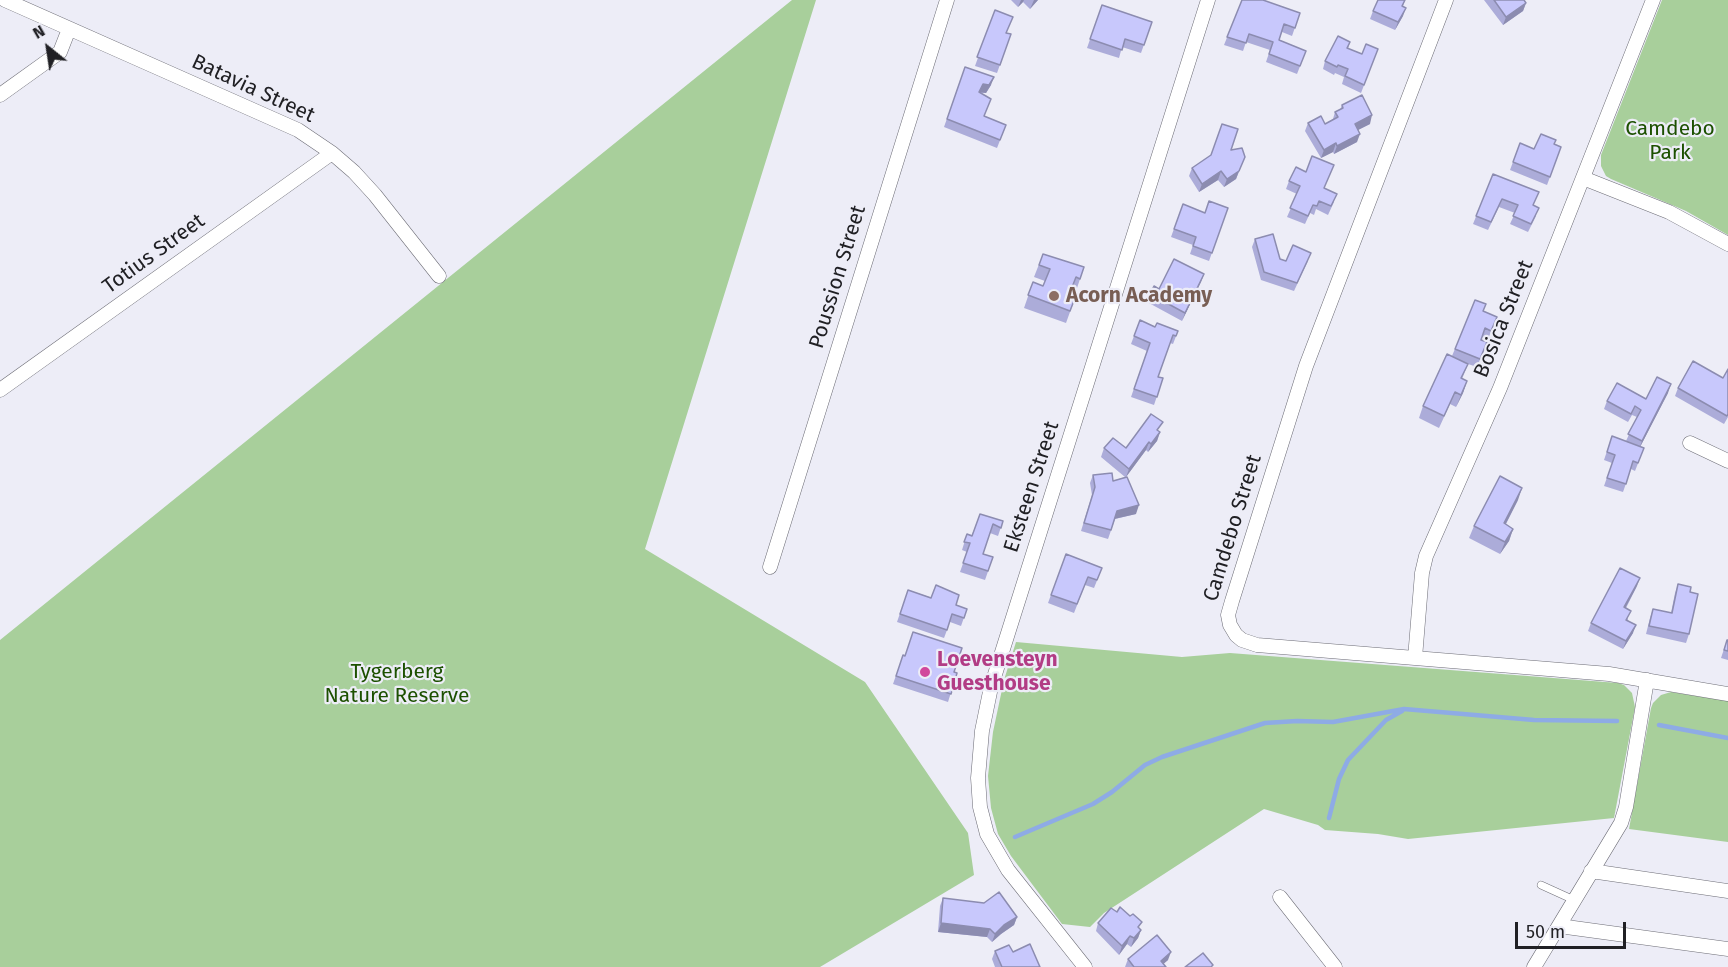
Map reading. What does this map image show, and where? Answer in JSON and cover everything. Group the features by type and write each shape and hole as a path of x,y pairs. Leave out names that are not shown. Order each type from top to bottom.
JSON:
{"street":[{"name":"Batavia Street","path":"5,0 298,130 332,153 354,172 439,276"},
{"name":"Poussion Street","path":"770,567 947,0"},
{"name":"Eksteen Street","path":"1085,967 1008,870 987,834 980,807 978,778 982,731 991,687 1208,0"},
{"name":"Camdebo Street","path":"1446,0 1306,366 1228,615 1230,625 1242,640 1257,645 1609,674 1728,694"},
{"name":"Bosica Street","path":"1415,658 1422,573 1426,556 1500,388 1653,0"},
{"path":"0,95 60,52 69,29"},
{"name":"Totius Street","path":"0,390 332,153"},
{"path":"1583,178 1668,213 1728,244"},
{"path":"1690,443 1728,461"},
{"path":"1534,967 1621,823 1626,807 1647,680"},
{"path":"1591,872 1728,891"},
{"path":"1280,897 1335,967"},
{"path":"1559,926 1728,949"}],"lane":[{"path":"1541,885 1574,900"}],"green space":[{"name":"Tygerberg Nature Reserve","path":"792,0 816,0 645,549 865,682 968,833 974,875 820,967 0,967 0,640"},
{"name":"Camdebo Park","path":"1662,0 1728,0 1728,235 1686,211 1611,179 1606,176 1601,166 1601,155"},
{"path":"1016,642 1182,657 1230,653 1618,683 1624,685 1632,693 1635,707 1614,818 1408,839 1325,830 1318,825 1264,809 1104,913 1090,927 1062,924 1011,856 998,834 991,808 988,776 993,732 1004,680"},
{"path":"1671,692 1728,701 1728,842 1629,829 1651,708 1661,695"}],"building":[{"path":"1242,0 1263,0 1300,13 1295,28 1284,24 1279,40 1306,51 1300,66 1269,54 1273,42 1249,34 1246,43 1227,37"},
{"path":"1378,0 1405,0 1402,6 1406,8 1398,22 1373,11"},
{"path":"1494,0 1524,0 1526,3 1506,17"},
{"path":"1102,5 1152,22 1144,45 1125,39 1122,50 1090,39"},
{"path":"995,10 1013,17 1006,33 1011,34 1000,65 977,57"},
{"path":"1338,36 1350,42 1347,48 1362,54 1366,44 1378,49 1364,85 1345,76 1348,69 1325,61"},
{"path":"965,67 994,77 989,85 983,84 979,92 991,99 984,116 1006,125 1000,140 947,119"},
{"path":"1362,95 1372,115 1355,124 1360,134 1324,150 1308,123 1321,116 1325,124 1338,117 1335,112 1343,108 1342,105"},
{"path":"1222,124 1238,129 1231,150 1242,148 1245,157 1239,171 1227,179 1221,171 1202,184 1192,168 1211,155"},
{"path":"1541,134 1556,140 1554,144 1561,147 1550,177 1513,162 1520,143 1534,149"},
{"path":"1312,156 1334,165 1324,188 1337,194 1331,206 1319,201 1317,206 1313,205 1308,216 1290,208 1300,186 1289,181 1296,167 1306,172"},
{"path":"1493,174 1539,192 1533,205 1539,208 1531,224 1513,216 1518,205 1502,199 1491,222 1476,216"},
{"path":"1209,201 1228,208 1212,253 1193,246 1196,237 1174,229 1183,204 1205,213"},
{"path":"1273,234 1280,259 1286,261 1293,245 1311,253 1297,283 1264,272 1255,239"},
{"path":"1043,254 1084,267 1080,279 1076,277 1069,295 1075,298 1070,311 1028,295 1033,282 1043,286 1050,269 1039,265"},
{"path":"1174,259 1204,274 1185,313 1150,294 1154,286 1159,289"},
{"path":"1475,300 1486,304 1483,311 1497,317 1491,331 1485,328 1481,340 1487,342 1480,359 1455,349"},
{"path":"1140,320 1155,327 1157,323 1178,331 1176,336 1173,335 1158,377 1163,378 1157,397 1134,389 1150,343 1134,336"},
{"path":"1447,354 1468,364 1461,378 1467,381 1461,395 1455,392 1444,416 1423,406"},
{"path":"1693,361 1723,378 1728,369 1727,416 1678,388"},
{"path":"1657,377 1671,384 1642,441 1628,434 1641,410 1635,406 1631,414 1607,401 1617,383 1646,399"},
{"path":"1151,414 1163,422 1157,430 1160,432 1151,444 1149,442 1129,469 1104,448 1113,438 1126,448"},
{"path":"1612,436 1644,448 1638,463 1633,461 1626,484 1607,478 1615,455 1607,452"},
{"path":"1112,473 1113,481 1127,477 1139,505 1117,511 1111,530 1084,523 1095,487 1093,475"},
{"path":"1500,476 1522,488 1504,523 1513,529 1505,542 1474,526"},
{"path":"980,514 1003,521 1001,528 993,524 983,554 993,557 988,571 963,563 970,543 964,542 967,534 972,536"},
{"path":"1066,554 1102,568 1097,580 1088,577 1077,604 1051,595"},
{"path":"1620,568 1640,578 1624,607 1631,611 1626,620 1636,625 1626,641 1591,623"},
{"path":"1678,584 1691,587 1690,592 1698,594 1689,634 1649,626 1653,609 1672,613"},
{"path":"936,585 959,595 956,605 967,609 964,618 952,614 947,630 900,614 908,590 931,598"},
{"name":"Loevensteyn Guesthouse","path":"913,632 962,648 954,672 957,673 951,694 896,676"},
{"path":"1728,640 1728,651 1724,650"},
{"path":"999,892 1017,917 995,934 990,929 941,923 943,898 984,903"},
{"path":"1120,907 1130,916 1133,914 1142,922 1138,927 1141,930 1134,938 1130,936 1122,946 1098,923 1111,908 1117,912"},
{"path":"1157,935 1171,952 1161,961 1166,967 1134,967 1128,959"},
{"path":"1030,944 1040,967 1002,967 995,951 1009,945 1013,952"},
{"path":"1203,953 1213,965 1211,967 1185,967"}],"waterway":[{"path":"1015,837 1093,804 1112,792 1145,765 1162,757 1265,723 1333,722 1404,709 1534,720 1617,721"},
{"path":"1329,818 1339,779 1348,760 1386,720 1402,711"},
{"path":"1659,725 1728,738"}],"place":[{"name":"Acorn Academy","path":"1054,296"},
{"name":"Loevensteyn Guesthouse","path":"925,672"}]}
